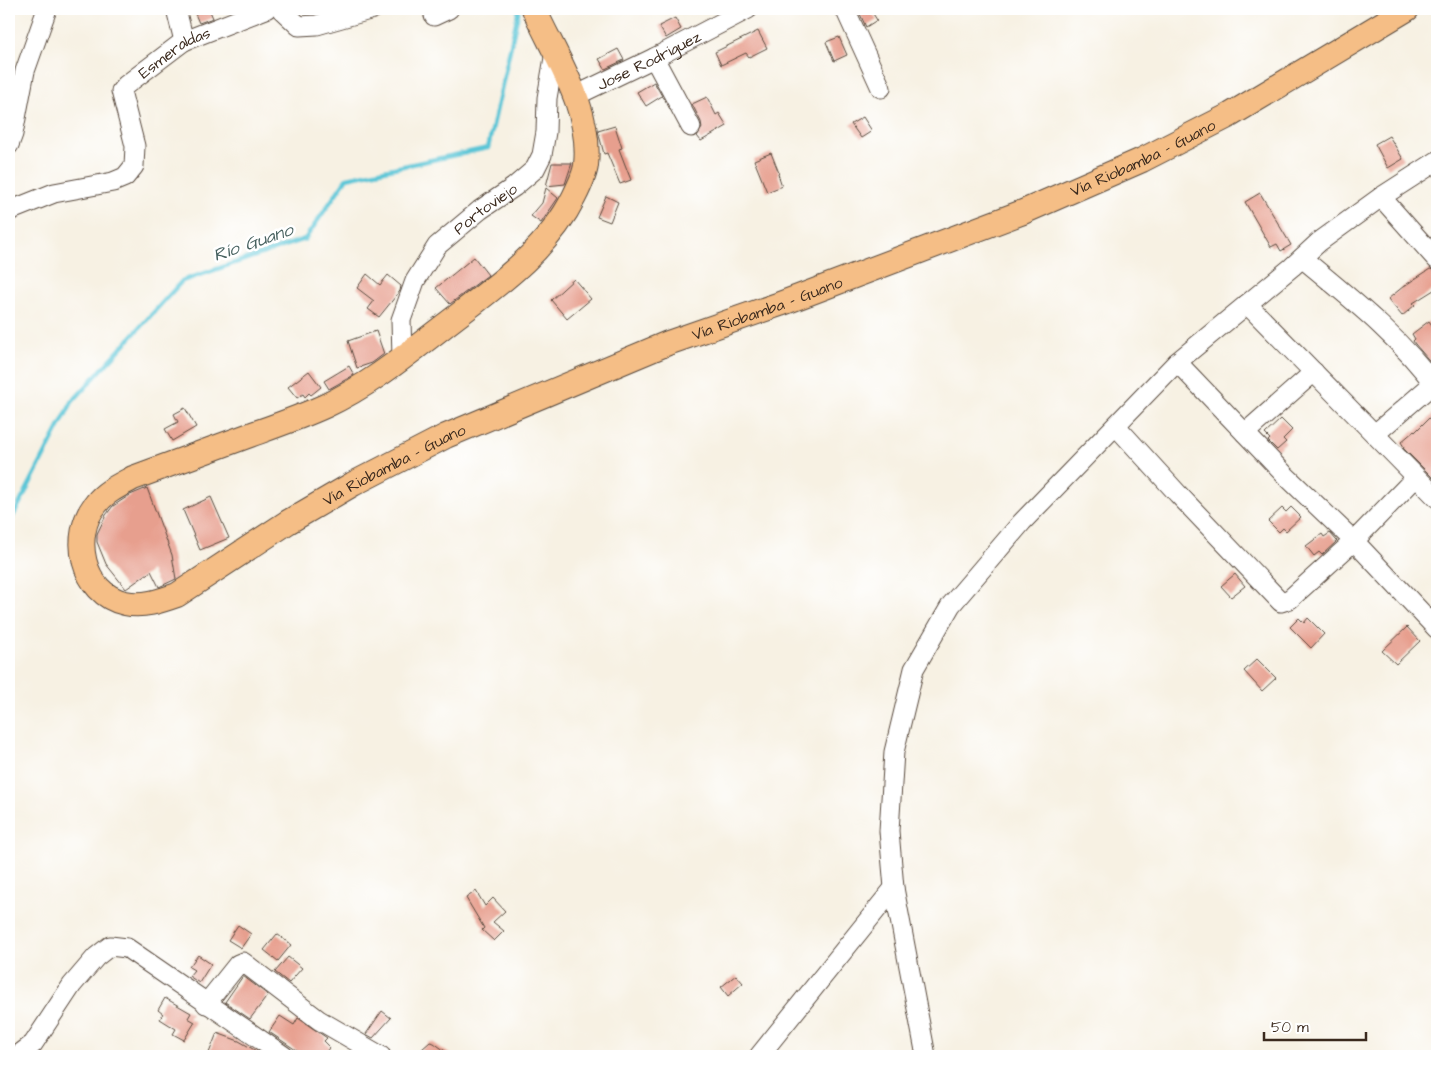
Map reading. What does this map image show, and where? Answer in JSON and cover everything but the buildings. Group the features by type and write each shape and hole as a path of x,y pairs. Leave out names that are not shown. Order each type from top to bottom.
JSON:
{"main road":[{"name":"Vía Riobamba - Guano","path":"537,15 575,96 584,128 587,151 586,168 569,207 548,235 528,257 494,288 379,376 324,406 133,478 96,503 87,516 83,527 81,543 83,558 94,583 114,600 126,603 151,603 177,595 288,522 353,484 446,436 668,343 780,304 1024,212 1142,160 1230,115 1407,9"}],"street":[{"path":"9,145 13,134 25,71 47,9"},
{"path":"176,9 184,41"},
{"name":"Esmeraldas","path":"9,212 54,193 113,182 125,177 134,166 135,146 121,97 121,91 126,85 184,41 266,9"},
{"path":"281,9 299,26 317,25 372,9"},
{"name":"Jose Rodriguez","path":"575,96 654,58 748,9"},
{"path":"845,9 881,88"},
{"name":"Portoviejo","path":"402,358 401,320 415,281 437,246 480,210 514,187 535,169 542,155 546,132 547,98 555,52"},
{"path":"654,58 690,127"},
{"path":"926,1056 894,888 888,831 894,752 914,669 951,605 1022,522 1177,362 1319,242 1381,197 1437,161"},
{"path":"1381,197 1437,260"},
{"path":"1302,258 1382,326 1420,365 1435,385 1376,434"},
{"path":"1247,304 1437,498"},
{"path":"1177,362 1284,474 1354,541 1437,629"},
{"path":"1245,432 1314,372"},
{"path":"1116,426 1184,501 1281,602 1290,599 1354,541 1416,478"},
{"path":"759,1056 894,888"},
{"path":"17,1056 33,1044 72,985 96,957 110,946 126,948 284,1056"},
{"path":"206,1004 238,964 243,962 319,1020 381,1056"}],"waterway":[{"name":"Río Guano","path":"9,524 72,402 182,281 305,239 347,178 488,148 519,9"}]}
